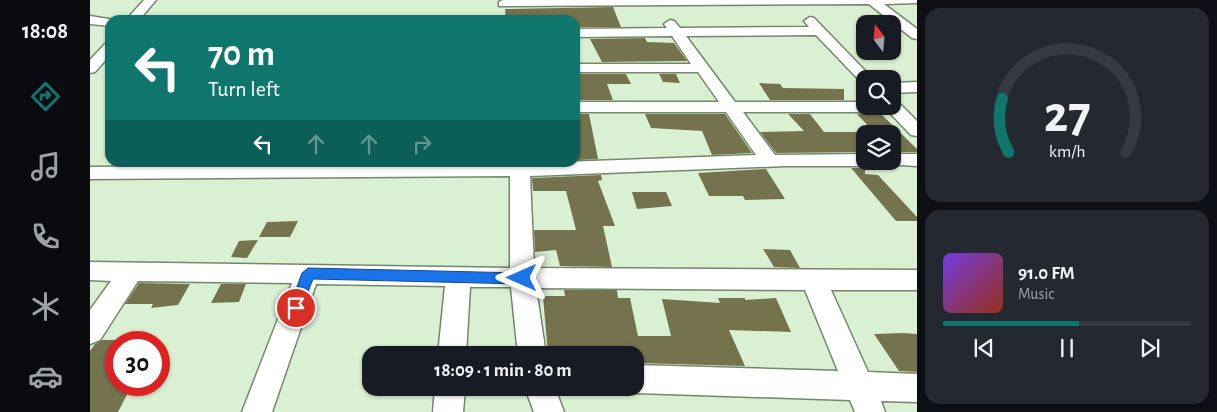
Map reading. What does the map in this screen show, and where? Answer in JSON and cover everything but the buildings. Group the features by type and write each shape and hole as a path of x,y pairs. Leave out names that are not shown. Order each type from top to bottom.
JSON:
{"street":[{"path":"136,15 150,0"},
{"path":"871,0 917,35"},
{"path":"505,15 504,2 917,0"},
{"path":"792,1 857,70"},
{"path":"656,2 701,68 769,160"},
{"path":"90,20 105,22"},
{"path":"580,33 819,31"},
{"path":"91,67 105,52"},
{"path":"580,68 701,68"},
{"path":"901,88 917,87"},
{"path":"580,107 856,106"},
{"path":"901,114 917,131"},
{"path":"580,165 856,160"},
{"path":"901,160 917,160"},
{"path":"90,173 459,167"},
{"path":"521,167 522,278 531,346"},
{"path":"90,271 308,273 458,278 917,280"},
{"path":"90,332 131,272"},
{"path":"257,412 308,273"},
{"path":"453,346 458,278"},
{"path":"814,281 864,400"},
{"path":"644,380 864,400 917,388"},
{"path":"448,412 449,396"},
{"path":"543,396 549,412"}],"route":[{"path":"296,308 308,273 522,278"}]}
